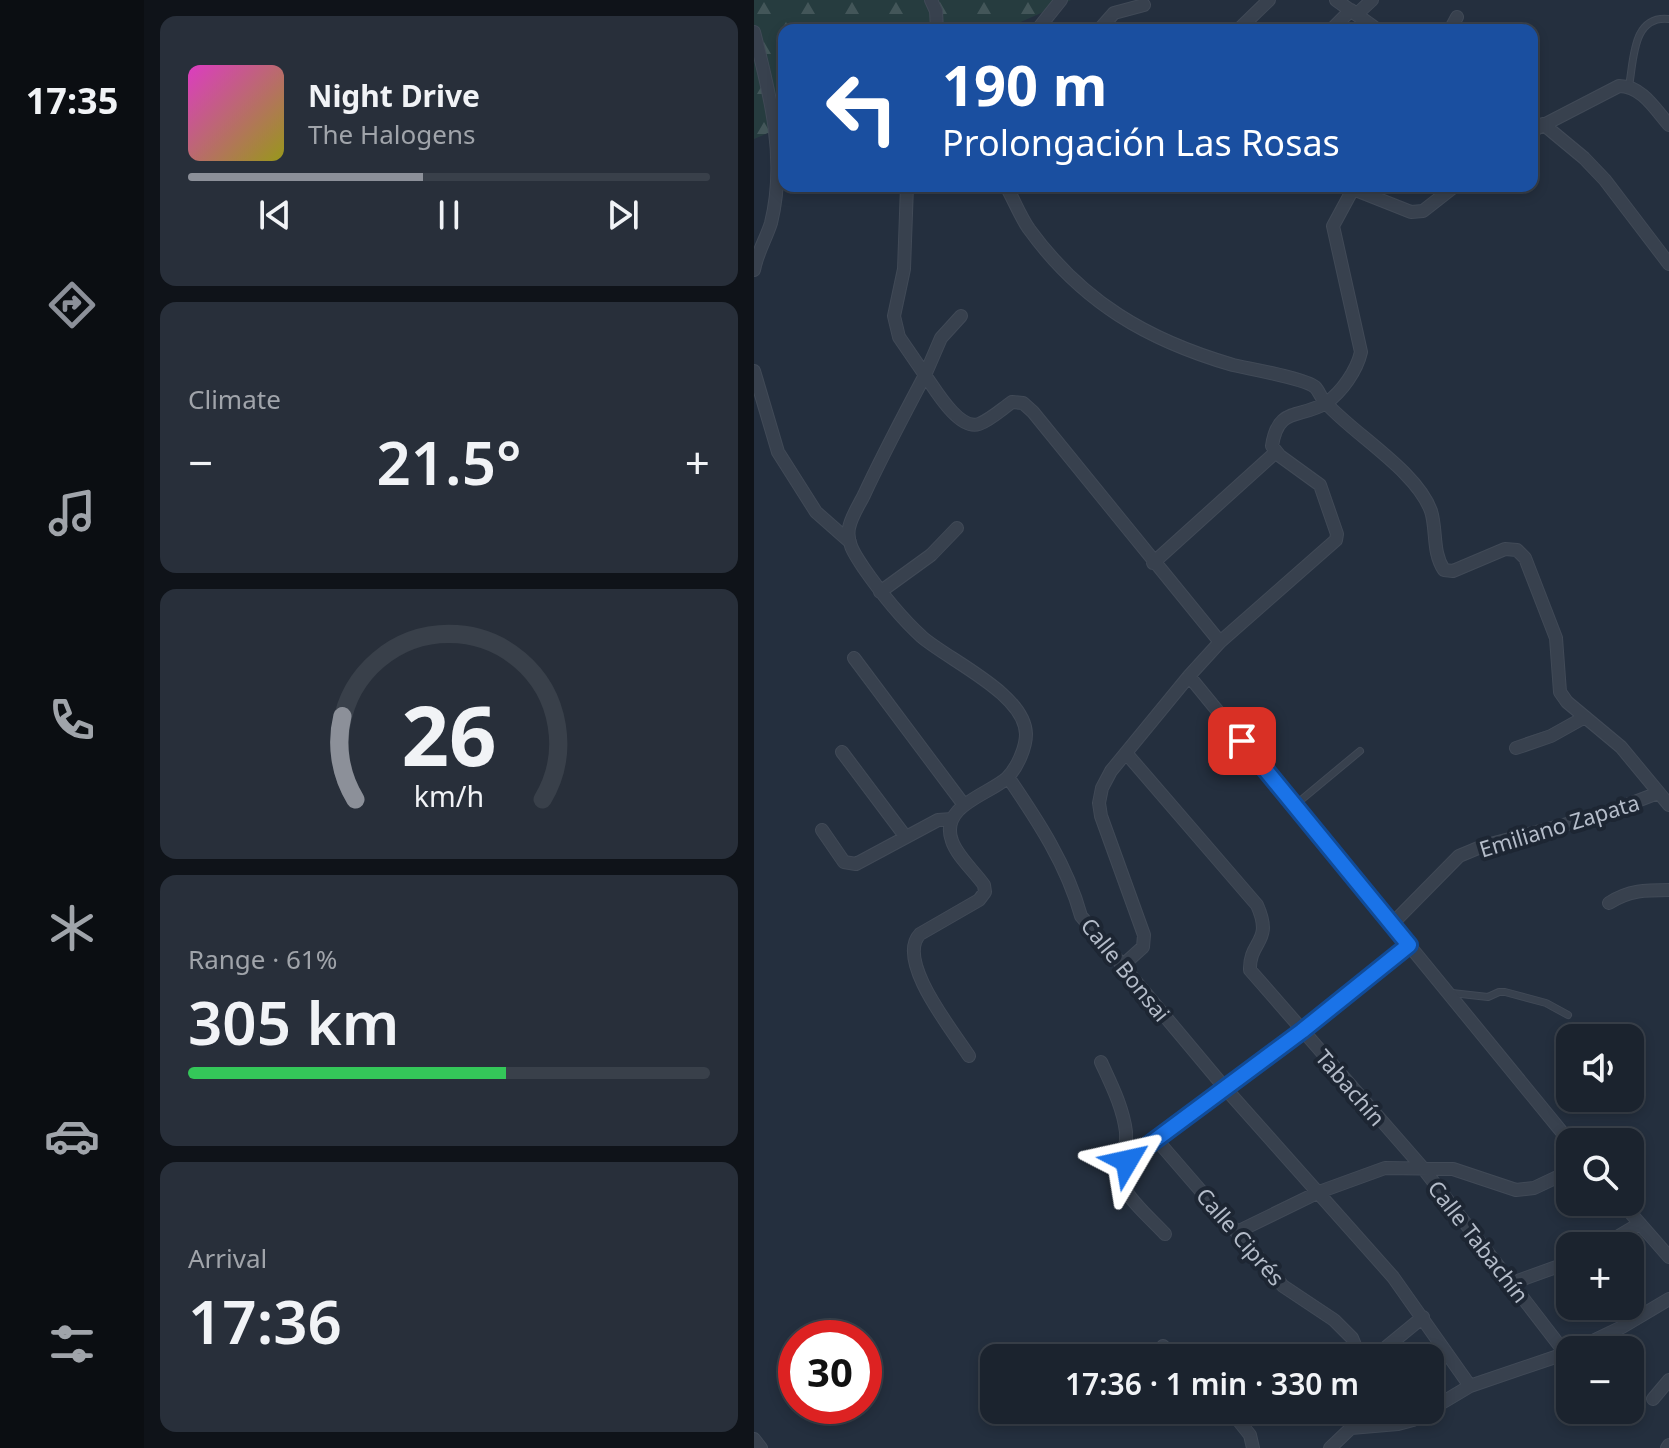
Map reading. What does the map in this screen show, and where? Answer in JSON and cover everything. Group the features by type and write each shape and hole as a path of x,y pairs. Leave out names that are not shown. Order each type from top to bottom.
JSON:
{"street":[{"path":"931,0 937,24"},
{"path":"1042,24 1061,0"},
{"path":"1244,24 1269,0"},
{"path":"1336,0 1370,24"},
{"path":"1339,24 1372,0"},
{"path":"1104,24 1114,13 1144,5"},
{"path":"1453,24 1457,17"},
{"path":"754,32 776,130 777,174 770,223 754,270"},
{"path":"1538,127 1608,90 1629,86 1638,91 1669,125"},
{"path":"1538,129 1584,158 1605,180 1669,264"},
{"path":"907,192 904,269 894,316 899,337 925,375 955,415 966,424 979,425 1012,402 1023,403 1033,412 1220,642"},
{"path":"1009,192 1028,228 1090,297 1129,324 1230,364 1309,384 1379,448 1419,490 1431,511 1439,561 1444,570 1453,571 1505,549 1517,550 1525,558 1556,638 1560,692 1567,702 1621,747 1669,805"},
{"path":"1122,966 1143,947 1144,935 1101,816 1099,803 1102,788 1126,753 1220,642 1336,540 1337,534 1320,485 1272,446 1280,423 1290,414 1326,402 1358,364 1361,352 1333,226 1350,192"},
{"path":"1362,192 1411,212 1423,211 1447,192"},
{"path":"961,316 941,338 849,528 852,551 900,616 943,654 1002,693 1018,711 1026,732 1024,750 1008,777 964,805 952,819 949,832 952,844 984,885 985,892 979,900 913,941 919,976 969,1056"},
{"path":"754,371 778,452 816,512 850,542"},
{"path":"1153,563 1276,452"},
{"path":"880,592 931,555 957,528"},
{"path":"854,658 964,805"},
{"path":"1189,676 1559,1128"},
{"path":"1516,748 1551,736 1585,717"},
{"path":"842,752 905,836"},
{"name":"Tabachín","path":"1126,753 1257,905 1264,919 1264,934 1249,958 1250,970 1422,1167"},
{"name":"Calle Bonsai","path":"1008,777 1036,817 1072,884 1081,916 1225,1088 1393,1277 1470,1386"},
{"name":"Emiliano Zapata","path":"1392,924 1459,856 1483,846 1598,816 1658,793"},
{"path":"822,830 844,862 850,865 938,820 952,819"},
{"path":"1609,903 1624,893 1640,889 1669,890"},
{"path":"1127,1161 1302,1031 1409,945"},
{"path":"1101,1062 1122,1109 1127,1161 1122,1178 1124,1189 1165,1234"},
{"name":"Calle Ciprés","path":"1156,1139 1283,1286 1334,1320 1354,1344"},
{"name":"Calle Tabachín","path":"1422,1167 1557,1336"},
{"path":"1237,1232 1319,1192 1385,1168 1453,1169 1516,1190 1534,1188 1556,1178"},
{"path":"1632,1216 1669,1257"},
{"path":"1626,1232 1639,1224"},
{"path":"1512,1283 1556,1267"},
{"path":"1603,1336 1669,1299"},
{"path":"1390,1344 1423,1317"},
{"path":"1330,1448 1342,1433 1351,1428 1413,1420 1470,1386 1556,1357"},
{"path":"1653,1399 1669,1380"},
{"path":"1241,1424 1250,1435 1253,1448"},
{"path":"754,1439 761,1448"}],"lane":[{"path":"1629,86 1638,35 1652,21 1669,19"},
{"path":"1295,805 1360,751"},
{"path":"1448,992 1488,997 1505,992 1546,1003 1568,1015"}],"green space":[{"path":"754,0 1071,0 1016,24 778,24 778,129 754,139"}],"route":[{"path":"1127,1161 1302,1031 1409,945 1242,741"}]}
